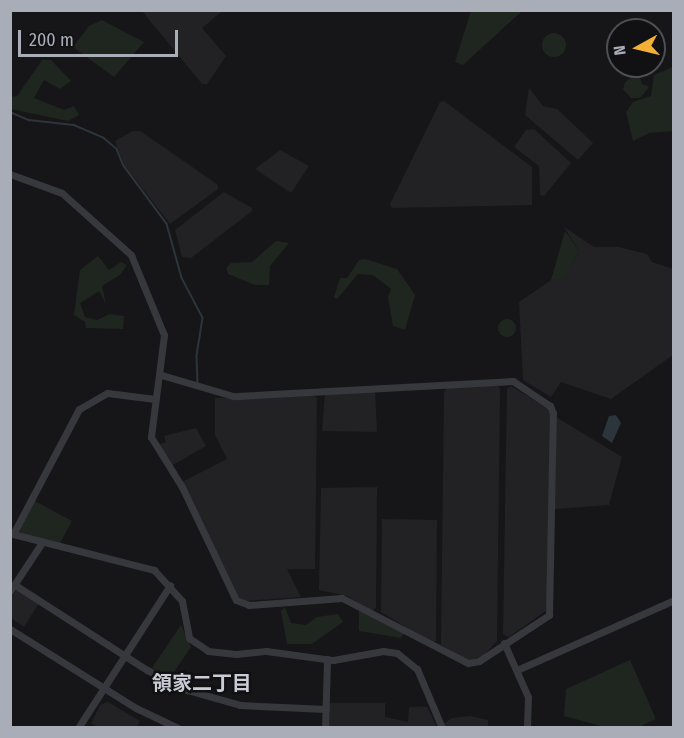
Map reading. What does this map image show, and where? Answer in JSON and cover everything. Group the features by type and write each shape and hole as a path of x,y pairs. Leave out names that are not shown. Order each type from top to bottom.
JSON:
{"street":[{"path":"10,174 62,193 131,255 162,324 161,375 150,431 155,446 182,487 236,600 249,606 342,598 463,662 479,661 550,612 550,406 513,381 233,396 161,375"},
{"path":"155,399 107,393 79,409 13,524 13,534 41,544 154,570 170,585 182,601 189,638 198,647 236,654 266,651 327,659 383,651 402,656 417,669 442,728"},
{"path":"41,544 13,588 170,682 214,699 258,706 326,709"},
{"path":"78,728 170,585"},
{"path":"517,670 674,600"},
{"path":"10,629 103,688 178,728"},
{"path":"504,643 528,697 527,728"},
{"path":"326,728 327,659"}],"shaded area":[{"path":"142,11 221,12 202,28 226,56 207,84 202,84"},
{"path":"471,11 521,12 463,65 455,62"},
{"path":"102,20 144,42 114,77 73,47 89,26"},
{"path":"554,33 559,34 565,40 565,50 559,56 554,57 549,56 543,50 542,45 543,40 549,34"},
{"path":"42,60 51,60 71,81 60,89 44,80 34,98 64,110 74,106 79,115 68,121 11,109 11,97 17,96"},
{"path":"673,67 673,131 649,133 633,141 626,112 633,102 651,96 654,78 666,78 666,70"},
{"path":"631,78 640,78 642,84 649,87 640,98 631,98 623,89 625,82"},
{"path":"529,88 543,106 557,109 593,143 578,160 525,115"},
{"path":"444,101 532,167 532,205 392,208 390,204 440,102"},
{"path":"534,129 571,163 544,196 540,195 539,166 514,147 526,130"},
{"path":"133,131 140,131 217,184 218,189 170,224 125,166 115,141"},
{"path":"280,150 309,166 291,193 255,169"},
{"path":"224,192 252,208 252,211 191,258 182,257 175,230"},
{"path":"564,227 594,247 618,247 647,254 652,262 673,269 673,355 611,399 561,382 551,397 523,380 519,302 551,280 565,277 579,251"},
{"path":"565,231 579,251 565,278 551,280"},
{"path":"276,241 289,243 270,266 269,285 255,285 228,274 226,268 231,263 252,262"},
{"path":"98,256 109,270 121,262 127,265 120,275 102,286 106,304 99,291 80,303 85,317 97,320 110,314 124,316 123,329 86,328 85,322 74,315 80,270"},
{"path":"365,259 397,269 415,295 405,330 393,326 388,297 391,289 373,275 358,274 337,299 334,297 340,278 347,278 359,260"},
{"path":"503,319 511,319 516,324 514,335 503,337 498,332 498,324"},
{"path":"495,384 500,388 497,641 483,656 469,661 441,645 444,392 447,387"},
{"path":"511,386 547,408 550,413 547,610 509,637 503,634 507,389"},
{"path":"375,391 377,432 322,431 325,394"},
{"path":"313,395 317,398 315,569 287,569 301,597 244,601 235,595 182,482 227,459 215,435 215,398"},
{"path":"616,415 621,423 612,443 602,436 609,416"},
{"path":"556,417 622,457 609,505 555,509"},
{"path":"196,428 206,446 171,466 158,445 166,442 164,436"},
{"path":"377,487 376,608 371,611 347,596 319,590 321,488"},
{"path":"35,501 72,521 59,545 16,531"},
{"path":"382,519 437,520 436,641 432,643 381,612"},
{"path":"17,590 39,603 24,627 11,618 10,598"},
{"path":"285,607 291,623 306,625 317,617 338,614 343,622 312,644 287,644 281,611"},
{"path":"359,610 404,633 401,638 359,631"},
{"path":"181,625 191,647 170,678 152,668"},
{"path":"630,660 656,719 639,727 608,728 564,716 566,689"},
{"path":"108,702 140,721 137,727 98,727 91,723 101,704"},
{"path":"328,703 385,703 385,717 408,722 409,707 427,707 437,727 327,728"},
{"path":"470,716 488,720 488,727 446,727 443,724 452,718"}],"waterway":[{"path":"10,112 29,120 74,125 104,138 117,149 124,166 167,224 182,278 203,318 197,356 198,383"}],"district":[{"name":"領家二丁目","path":"202,683"}]}
